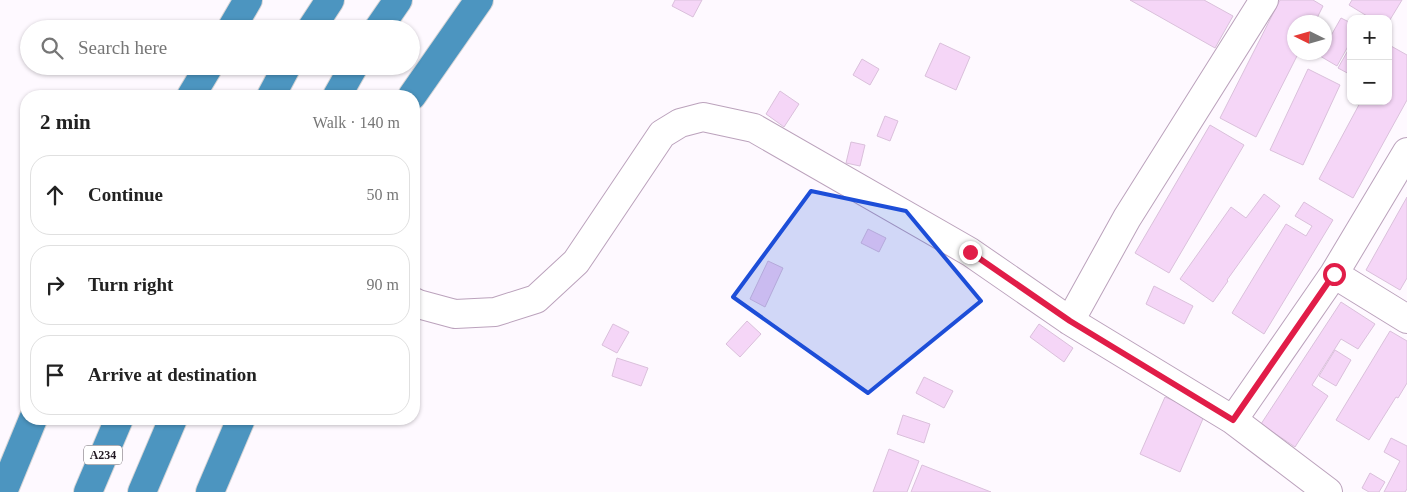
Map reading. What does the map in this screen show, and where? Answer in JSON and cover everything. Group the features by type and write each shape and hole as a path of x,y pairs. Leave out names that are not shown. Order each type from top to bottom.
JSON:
{"highway":[{"path":"236,20 248,0"},
{"path":"317,20 330,0"},
{"path":"384,20 398,0"},
{"path":"416,90 479,0"},
{"path":"195,90 204,75"},
{"path":"274,90 282,75"},
{"path":"340,90 349,75"},
{"path":"3,492 31,425"},
{"name":"A234","path":"88,492 116,425"},
{"path":"142,492 170,425"},
{"path":"210,492 238,425"}],"street":[{"path":"1070,321 1127,218 1264,0"},
{"path":"420,305 455,314 495,312 536,299 576,262 662,134 680,123 703,117 754,128 970,252 1070,321 1233,420 1328,492"},
{"path":"1233,420 1334,274 1407,152"},
{"path":"1334,274 1407,319"}],"highlighted area":[{"path":"811,191 906,211 981,301 868,393 733,297"}],"building":[{"path":"675,0 702,0 693,17 672,6"},
{"path":"1130,0 1204,0 1233,16 1215,48"},
{"path":"1280,0 1313,0 1323,6 1318,15 1287,15 1287,60 1295,60 1256,137 1220,118"},
{"path":"1352,0 1402,0 1392,16 1365,15 1349,5"},
{"path":"1341,18 1347,21 1347,48 1337,66 1327,60 1332,60 1332,34"},
{"path":"940,43 970,57 956,90 925,76"},
{"path":"1392,47 1407,55 1407,100 1353,198 1319,179 1359,105 1392,105"},
{"path":"1347,52 1347,73 1338,68"},
{"path":"862,59 879,69 870,85 853,75"},
{"path":"1308,69 1340,85 1303,165 1270,150"},
{"path":"780,91 799,104 784,127 766,114"},
{"path":"885,116 898,121 890,141 877,136"},
{"path":"1210,125 1244,145 1169,273 1135,253"},
{"path":"851,142 865,145 860,166 846,163"},
{"path":"1264,194 1280,206 1213,302 1180,279 1231,207 1246,218"},
{"path":"1407,197 1407,278 1400,290 1366,270"},
{"path":"1304,202 1333,220 1264,334 1232,313 1286,224 1306,236 1312,226 1295,216"},
{"path":"868,229 886,238 879,252 861,243"},
{"path":"768,261 783,268 765,307 750,299"},
{"path":"1154,286 1193,306 1184,324 1146,304"},
{"path":"1341,302 1375,324 1358,349 1341,339 1312,385 1328,396 1295,447 1261,424"},
{"path":"747,321 761,334 740,357 726,344"},
{"path":"613,324 629,332 617,353 602,345"},
{"path":"1039,324 1073,348 1064,362 1030,337"},
{"path":"1390,331 1407,341 1407,383 1369,440 1336,420"},
{"path":"1335,350 1351,360 1336,386 1319,376"},
{"path":"617,358 648,368 641,386 612,376"},
{"path":"924,377 953,391 944,408 916,393"},
{"path":"1165,397 1205,414 1180,472 1140,454"},
{"path":"903,415 930,424 924,443 897,434"},
{"path":"1391,438 1407,446 1407,489 1405,492 1384,492 1400,461 1384,452"},
{"path":"889,449 919,461 907,492 873,492"},
{"path":"922,465 991,492 911,492"},
{"path":"1370,473 1385,482 1379,492 1369,492 1362,488"}],"route":[{"path":"970,252 1070,321 1233,420 1334,274"}]}
